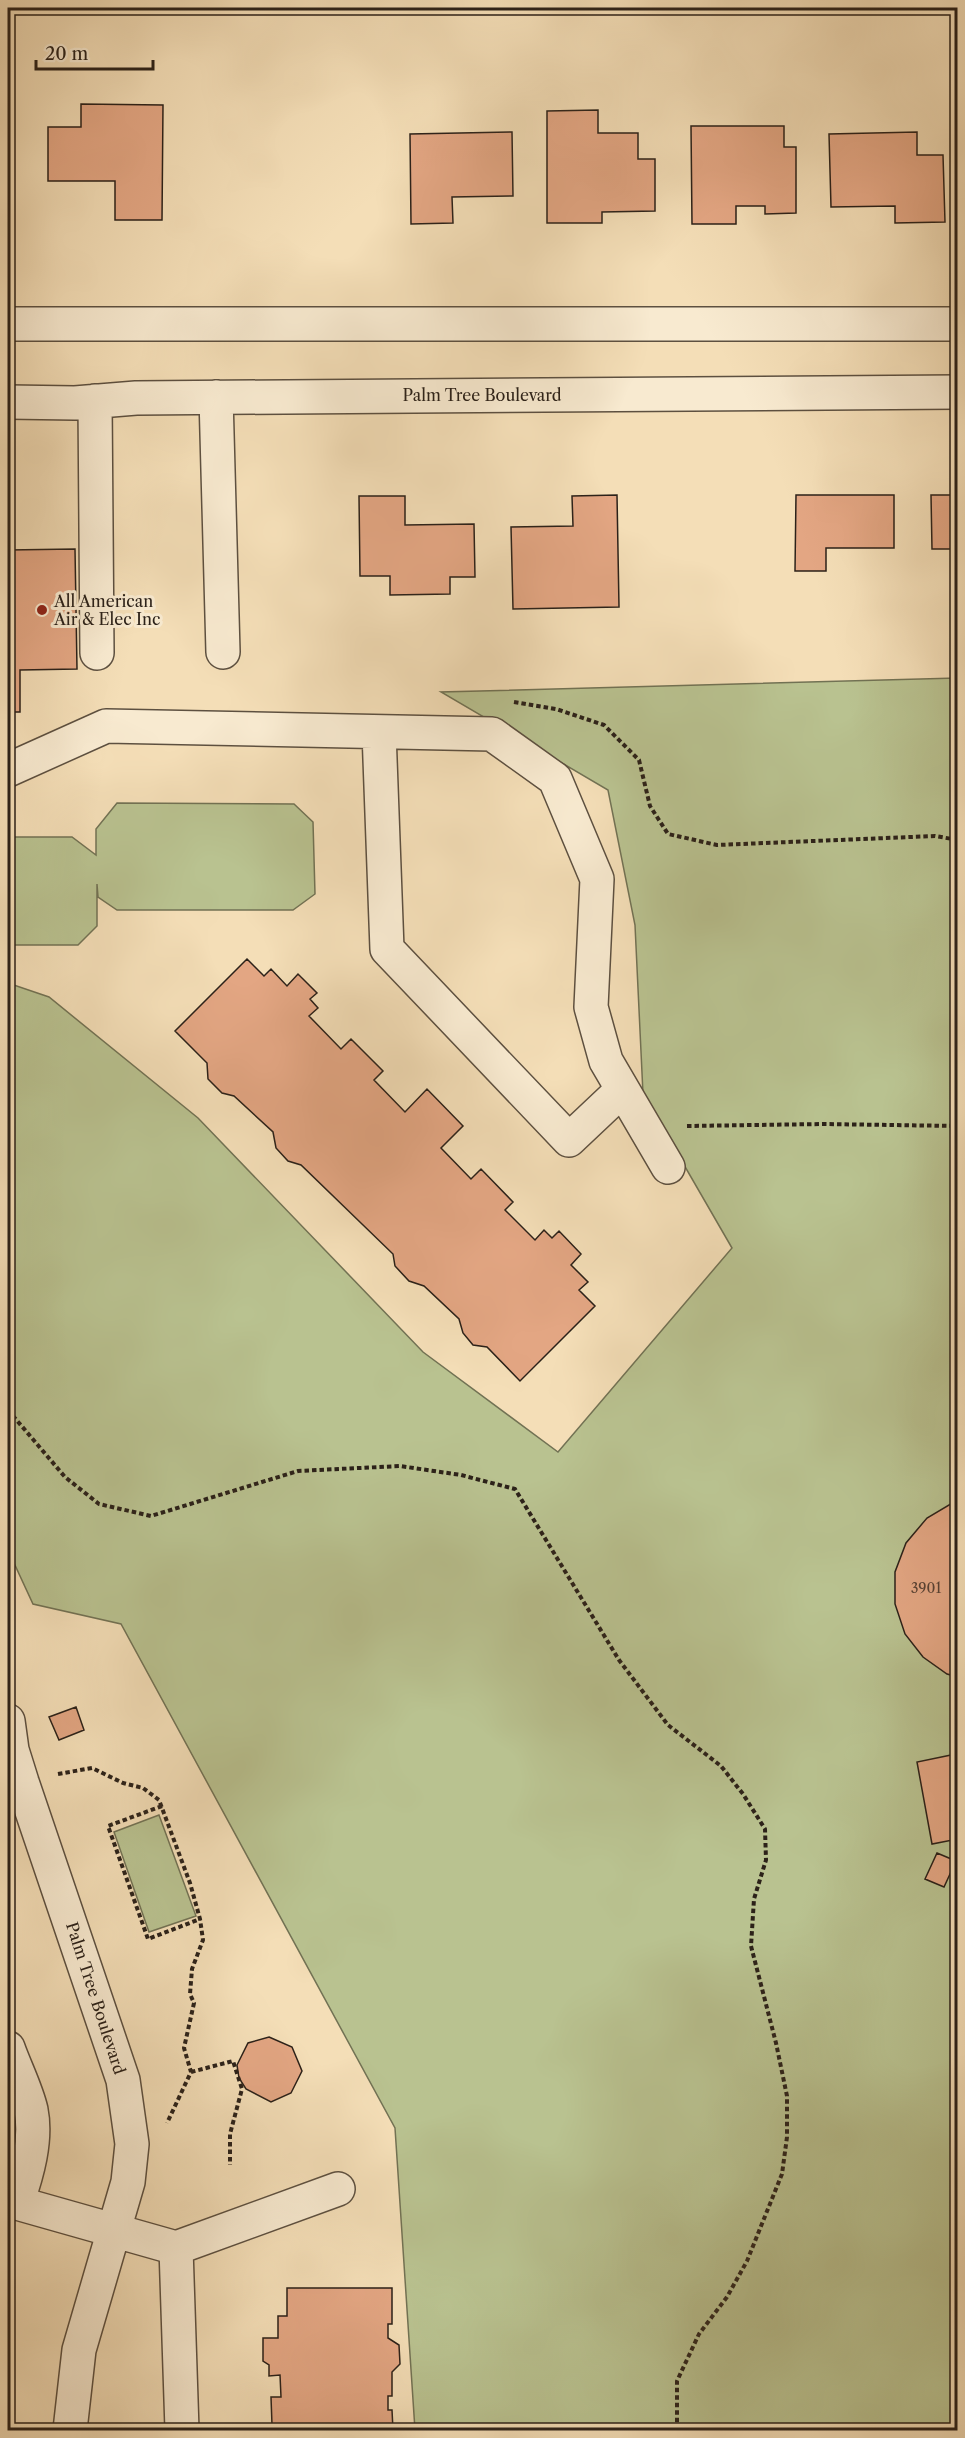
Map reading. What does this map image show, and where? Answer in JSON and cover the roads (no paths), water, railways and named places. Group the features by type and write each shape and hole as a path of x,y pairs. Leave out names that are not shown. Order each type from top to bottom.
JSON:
{"street":[{"path":"8,324 957,324"},
{"name":"Palm Tree Boulevard","path":"8,402 216,397 957,392"},
{"path":"216,397 224,652"},
{"path":"95,401 97,653"},
{"path":"8,770 106,726 492,734 555,778 597,879 591,1007 606,1061 668,1167"},
{"path":"379,732 387,950 569,1140 622,1090"},
{"name":"Palm Tree Boulevard","path":"8,1721 12,1750 22,1782 123,2080 132,2144 128,2182 79,2350 70,2430"},
{"path":"8,2048 31,2111 31,2146 25,2179 10,2219 114,2231 176,2248 338,2189"},
{"path":"176,2248 182,2430"}],"place":[{"name":"All American Air & Elec Inc","path":"42,610"}]}
